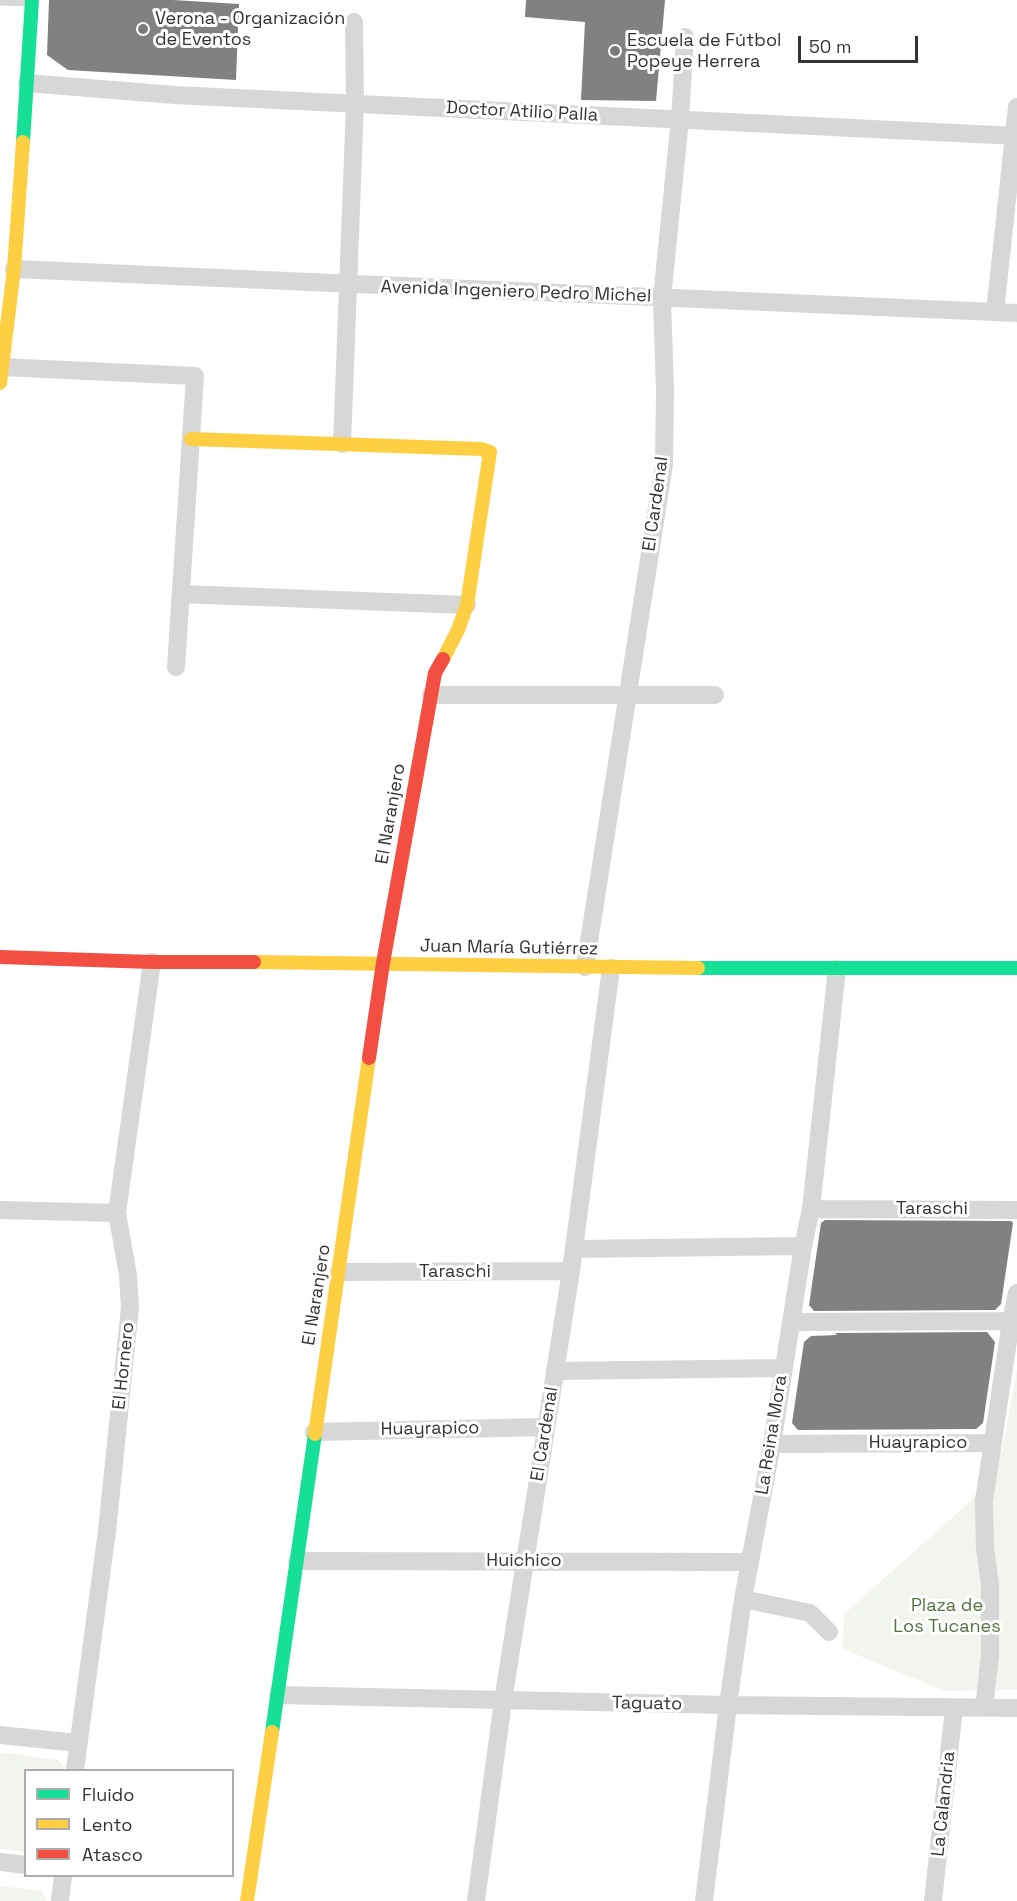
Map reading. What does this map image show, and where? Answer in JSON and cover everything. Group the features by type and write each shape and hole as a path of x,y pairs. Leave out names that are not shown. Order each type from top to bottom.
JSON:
{"street":[{"path":"32,1 27,83 9,223 8,249 14,268 1,375 195,376 176,667"},
{"path":"191,439 342,444 355,104 354,22"},
{"name":"El Cardenal","path":"585,967 664,464 665,391 662,298 680,119 685,38"},
{"name":"Doctor Atilio Palla","path":"27,83 175,95 1016,136"},
{"path":"995,312 1016,136 1017,107"},
{"name":"Avenida Ingeniero Pedro Michel","path":"14,268 1017,314"},
{"name":"El Naranjero","path":"247,1901 383,963 435,672 458,630 467,605 490,452 481,449 342,444"},
{"path":"181,594 467,605"},
{"path":"431,695 715,695"},
{"name":"Juan María Gutiérrez","path":"0,957 152,962 383,963 611,968 1017,968"},
{"name":"El Hornero","path":"75,1769 107,1531 130,1307 128,1275 117,1213 152,962"},
{"name":"El Cardenal","path":"476,1901 503,1701 571,1271 611,968"},
{"name":"La Reina Mora","path":"704,1901 743,1599 772,1444 803,1246 811,1209 837,969"},
{"name":"Taraschi","path":"811,1209 1017,1210"},
{"path":"0,1210 117,1213"},
{"path":"574,1249 803,1246"},
{"name":"Taraschi","path":"339,1272 571,1271"},
{"path":"984,1708 990,1655 990,1585 985,1548 984,1501 1017,1293"},
{"path":"791,1322 1011,1321"},
{"path":"555,1371 783,1368"},
{"name":"Huayrapico","path":"314,1432 546,1427"},
{"name":"Huayrapico","path":"772,1444 992,1443"},
{"name":"Huichico","path":"297,1561 750,1562"},
{"path":"743,1599 810,1613 829,1632"},
{"name":"Taguato","path":"278,1695 728,1705 1017,1708"},
{"name":"La Calandria","path":"933,1901 954,1708"},
{"path":"0,1735 78,1743"},
{"path":"0,1862 24,1865"},
{"path":"60,1901 63,1877"}],"lane":[{"path":"0,1 32,1"}],"green space":[{"name":"Plaza de Los Tucanes","path":"1017,1370 1017,1690 945,1691 843,1649 844,1614 972,1500 1002,1450"},
{"path":"0,1752 58,1760 63,1769 24,1769 24,1852 0,1849"},
{"path":"0,1886 42,1891 47,1901 0,1901"}],"building":[{"name":"Verona - Organización de Eventos","path":"49,0 173,0 239,4 236,80 68,70 47,55"},
{"path":"526,0 665,0 656,101 581,100 585,22 525,17"},
{"path":"825,1220 1011,1221 1013,1223 1001,1304 995,1310 814,1311 809,1305 821,1223"},
{"path":"987,1332 995,1342 983,1423 976,1429 798,1430 792,1423 804,1342 811,1336 837,1335 835,1333"}],"traffic: fast":[{"path":"23,142 32,0"},
{"path":"698,968 1017,968"},
{"path":"272,1732 315,1434"}],"traffic: slow":[{"path":"0,383 14,269 23,142"},
{"path":"191,439 481,449 490,452 467,605 458,630 443,659"},
{"path":"254,962 698,968"},
{"path":"315,1434 369,1058"},
{"path":"247,1901 272,1732"}],"traffic: jam":[{"path":"369,1058 383,963 435,673 443,659"},
{"path":"0,957 152,962 254,962"}],"place":[{"name":"Verona - Organización de Eventos","path":"143,29"},
{"name":"Escuela de Fútbol Popeye Herrera","path":"615,51"}]}
